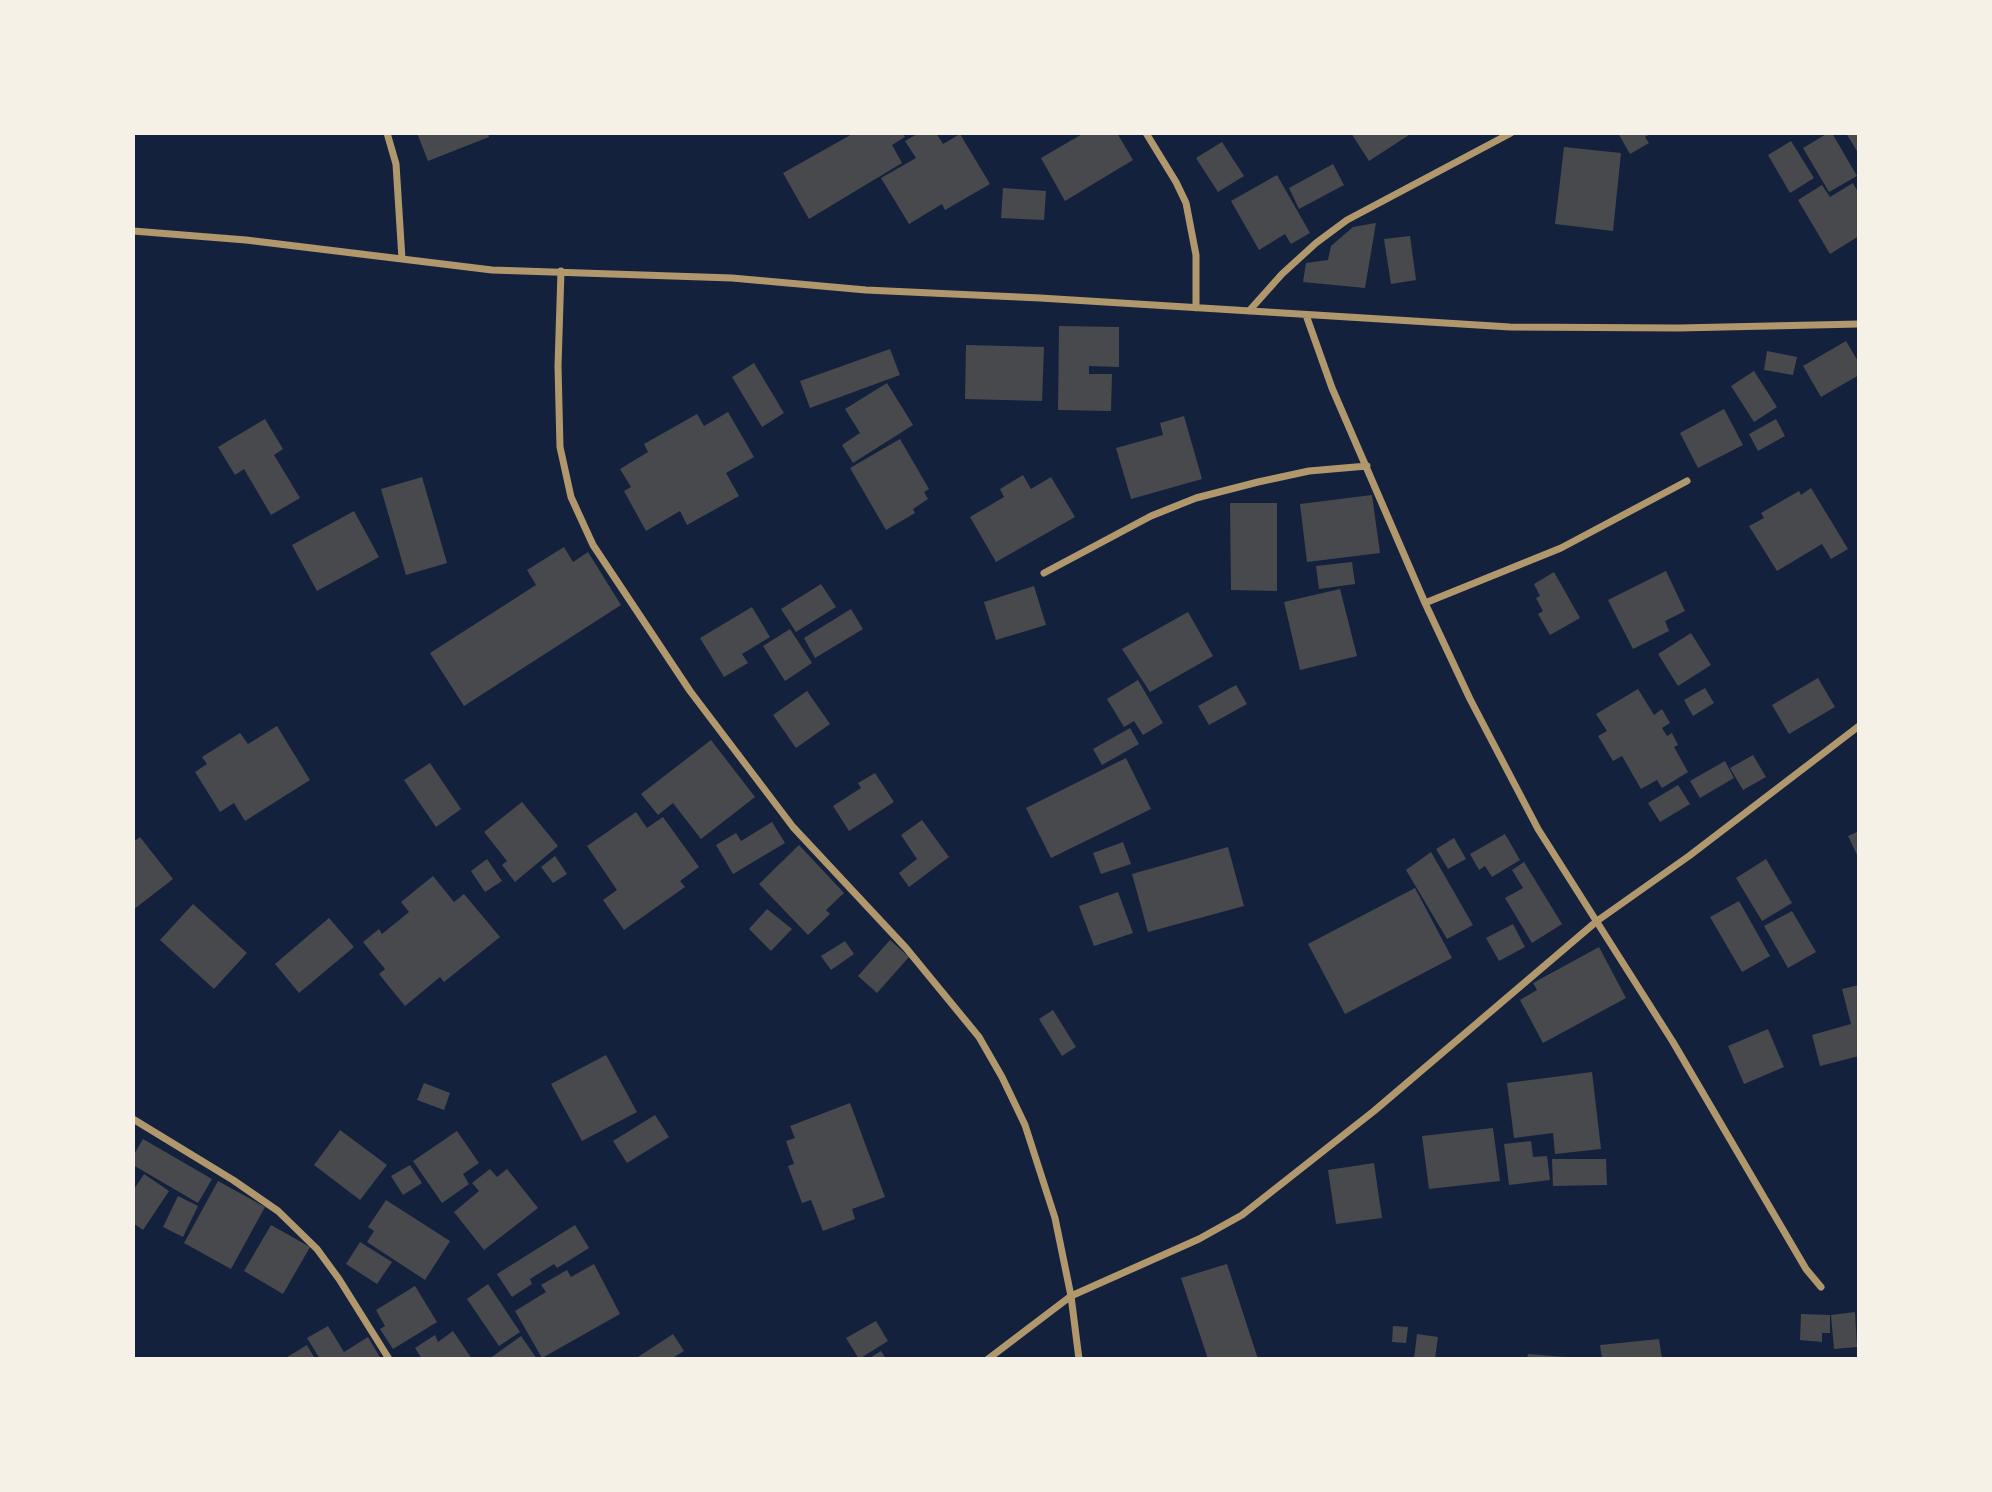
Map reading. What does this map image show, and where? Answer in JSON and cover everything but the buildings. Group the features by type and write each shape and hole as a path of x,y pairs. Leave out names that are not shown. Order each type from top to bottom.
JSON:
{"street":[{"path":"387,133 396,164 402,259"},
{"path":"1146,133 1186,203 1196,255 1196,308"},
{"path":"1249,311 1315,243 1347,220 1511,133"},
{"path":"133,231 246,240 492,270 732,278 866,290 1510,327 1679,328 1859,324"},
{"path":"561,271 558,366 560,447 571,497 593,545 690,691 793,827 906,948 979,1037 1002,1077 1024,1125 1055,1218 1071,1296 1079,1359"},
{"path":"1306,315 1332,388 1425,603 1470,699 1538,829 1673,1042 1806,1269 1821,1287"},
{"path":"1044,573 1151,516 1196,498 1309,471 1367,466"},
{"path":"1425,603 1561,548 1687,481"},
{"path":"988,1359 1071,1296 1199,1239 1242,1215 1374,1111 1597,921 1689,856 1859,726"},
{"path":"133,1119 278,1211 317,1249 389,1359"}]}
